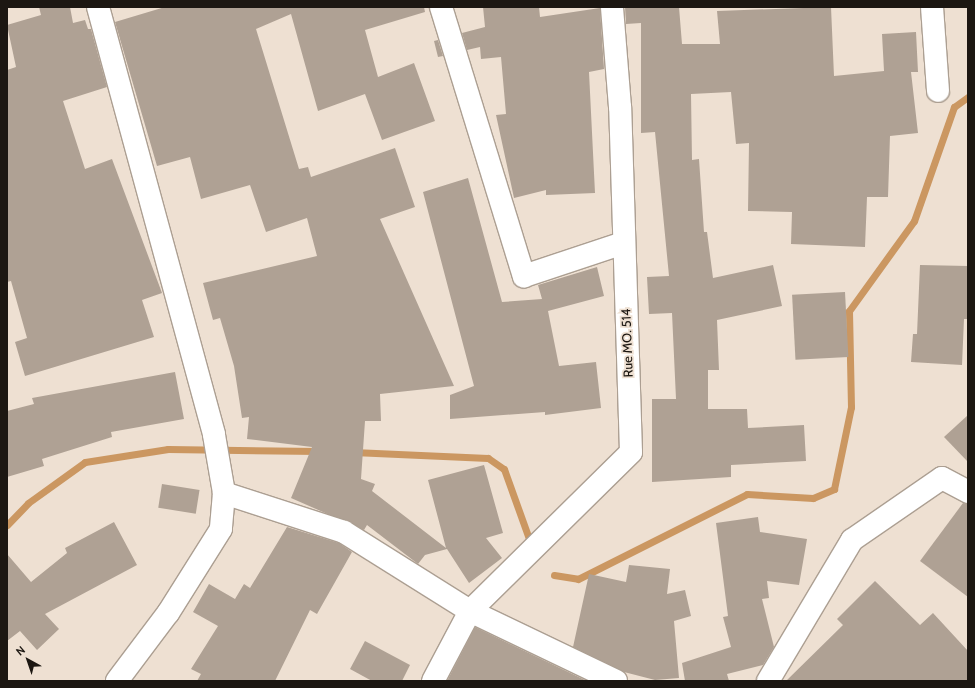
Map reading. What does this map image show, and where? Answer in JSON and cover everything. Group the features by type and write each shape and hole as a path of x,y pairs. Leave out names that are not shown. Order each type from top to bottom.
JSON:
{"street":[{"path":"98,7 214,435 224,493 221,530 168,613 117,681"},
{"path":"442,7 524,276 623,243"},
{"name":"Rue MO. 514","path":"433,681 470,611 631,452 623,243 620,107 612,7"},
{"path":"932,7 938,91"},
{"path":"768,681 852,540 942,478 968,492"},
{"path":"224,493 344,532 470,611 616,681"}],"building":[{"path":"39,7 70,7 73,23 85,20 88,29 91,29 107,87 63,101 85,169 112,159 162,293 142,300 154,337 25,376 15,342 27,338 11,281 7,282 7,70 16,67 7,25 41,15"},
{"path":"165,7 424,7 425,12 365,30 378,77 414,63 435,121 382,140 365,94 318,111 291,14 256,29 299,169 308,167 311,177 395,148 415,207 380,219 454,386 380,394 381,421 365,421 361,479 375,484 372,491 446,548 428,480 484,465 503,533 486,538 502,558 469,583 447,549 425,555 418,564 367,525 364,530 291,498 312,447 247,439 249,417 242,418 234,366 220,318 213,320 203,283 317,256 307,218 266,232 250,185 201,199 190,157 157,166 115,22"},
{"path":"483,7 539,7 540,17 600,8 604,69 589,72 595,193 546,195 546,190 514,198 496,115 506,114 501,57 481,59 480,47 467,50 462,33 485,27"},
{"path":"625,7 679,7 682,44 720,44 717,11 831,7 834,76 884,71 882,34 916,32 918,72 911,72 918,133 890,136 888,197 867,197 865,247 791,244 792,212 748,211 749,143 736,144 731,92 691,94 692,160 699,159 704,232 707,232 713,278 773,265 782,306 717,320 719,370 708,370 708,409 747,409 748,428 804,425 806,461 731,465 731,477 652,482 652,399 676,399 672,313 649,314 647,277 669,276 655,132 641,133 641,23 626,24"},
{"path":"438,40 443,56 438,57 434,41"},
{"path":"468,178 502,302 542,299 538,285 597,267 604,296 548,311 559,366 596,362 601,408 545,415 545,412 450,419 450,395 474,386 423,192"},
{"path":"920,265 968,266 968,319 964,319 962,365 911,362 913,334 917,334"},
{"path":"845,292 848,357 795,360 792,295"},
{"path":"175,372 184,419 111,432 112,437 42,459 44,466 7,477 7,411 34,404 32,398"},
{"path":"968,415 968,462 944,437"},
{"path":"162,484 200,490 196,514 158,508"},
{"path":"963,503 968,504 968,597 920,561"},
{"path":"758,517 760,532 807,539 799,585 767,581 769,598 762,599 774,647 763,665 727,674 729,681 685,681 682,663 731,647 723,617 728,616 716,523"},
{"path":"114,522 137,565 45,614 59,629 37,650 20,631 7,641 7,554 31,582 67,553 65,548"},
{"path":"287,527 339,543 352,552 317,614 310,610 275,681 197,681 201,674 191,669 218,626 193,612 209,584 235,599 244,584 250,588"},
{"path":"629,565 670,569 667,594 685,590 691,616 674,621 679,678 655,680 624,672 573,647 589,574 626,582"},
{"path":"875,581 920,625 933,613 968,651 968,681 786,681 843,625 837,619"},
{"path":"475,627 587,681 447,681"},
{"path":"365,641 410,665 402,681 372,681 350,669"}],"waterway":[{"path":"554,575 578,579 747,494 813,498 834,489 851,407 849,311 914,221 954,107 968,97"},
{"path":"7,525 28,503 85,462 168,449 319,451"},
{"path":"353,452 488,458 504,469 529,539"}]}
